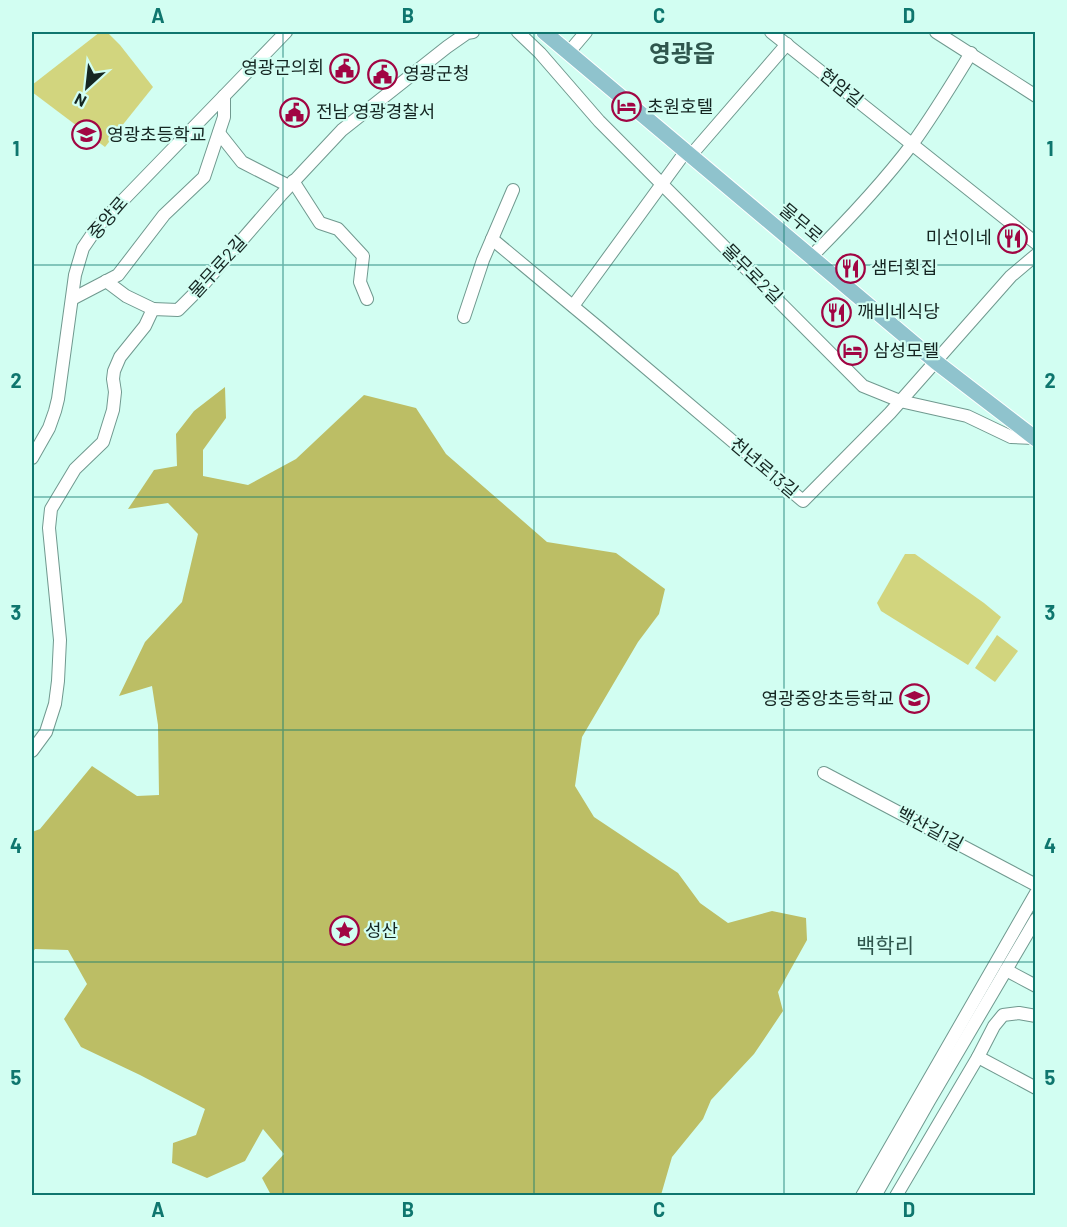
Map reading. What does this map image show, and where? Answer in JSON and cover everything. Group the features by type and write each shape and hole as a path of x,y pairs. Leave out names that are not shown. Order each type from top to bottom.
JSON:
{"main road":[{"name":"물무로","path":"544,32 936,362 1035,439"}],"street":[{"name":"중앙로","path":"32,458 49,428 58,399 75,275 83,248 98,226 286,32"},
{"name":"물무로2길","path":"153,309 178,310 342,130 447,47 467,33 473,32"},
{"name":"물무로2길","path":"518,32 540,52 600,121 863,386 900,401 967,416 1011,437 1035,439"},
{"path":"569,52 586,32"},
{"name":"현암길","path":"771,32 1035,243"},
{"path":"936,32 1035,96"},
{"path":"573,306 662,184 787,44"},
{"path":"811,257 875,190 912,144 971,53"},
{"path":"72,299 118,275 164,215 204,177 225,117 224,96"},
{"path":"219,132 242,162 291,184 320,223 338,229 363,256 360,282 367,299"},
{"path":"464,317 483,260 513,190"},
{"name":"천년로13길","path":"492,239 803,501 900,401 1011,276 1035,255"},
{"path":"32,751 46,732 55,704 58,681 60,640 49,528 51,509 75,469 103,442 113,410 114,371 120,357 145,326 153,309 126,296 106,281"},
{"name":"백산길1길","path":"824,773 1035,885"},
{"path":"862,1196 1035,893"},
{"path":"875,1196 1035,919"},
{"path":"1006,970 1035,986"},
{"path":"896,1196 994,1026 1004,1015 1019,1013 1035,1016"},
{"path":"978,1057 1035,1088"}],"green space":[{"path":"100,32 107,32 120,45 153,87 105,147 32,92 32,85"},
{"path":"905,554 915,554 1001,617 968,665 881,611 877,603"},
{"path":"997,635 1018,651 995,682 975,668"}],"shaded area":[{"path":"225,387 226,418 203,450 203,476 248,485 296,459 364,395 416,408 446,454 547,542 616,553 665,589 659,614 638,642 582,737 575,786 594,817 678,873 700,903 728,923 772,911 806,918 807,940 778,992 783,1011 754,1054 711,1100 703,1119 672,1157 661,1195 271,1195 262,1178 284,1154 263,1129 245,1161 207,1178 172,1163 173,1143 196,1135 205,1109 81,1047 64,1019 87,984 68,950 35,949 32,953 32,832 40,829 92,766 137,796 159,795 158,725 152,686 119,696 145,642 182,602 198,534 168,503 128,509 154,470 177,466 176,434 194,411"}],"place":[{"name":"영광군의회","path":"345,68"},
{"name":"영광군청","path":"382,74"},
{"name":"초원호텔","path":"626,107"},
{"name":"전남 영광경찰서","path":"295,112"},
{"name":"영광초등학교","path":"86,135"},
{"name":"미선이네","path":"1013,238"},
{"name":"샘터횟집","path":"850,268"},
{"name":"깨비네식당","path":"836,312"},
{"name":"삼성모텔","path":"852,351"},
{"name":"영광중앙초등학교","path":"915,699"},
{"name":"성산","path":"344,931"}],"district":[{"name":"영광읍","path":"682,54"},
{"name":"백학리","path":"885,946"}]}
